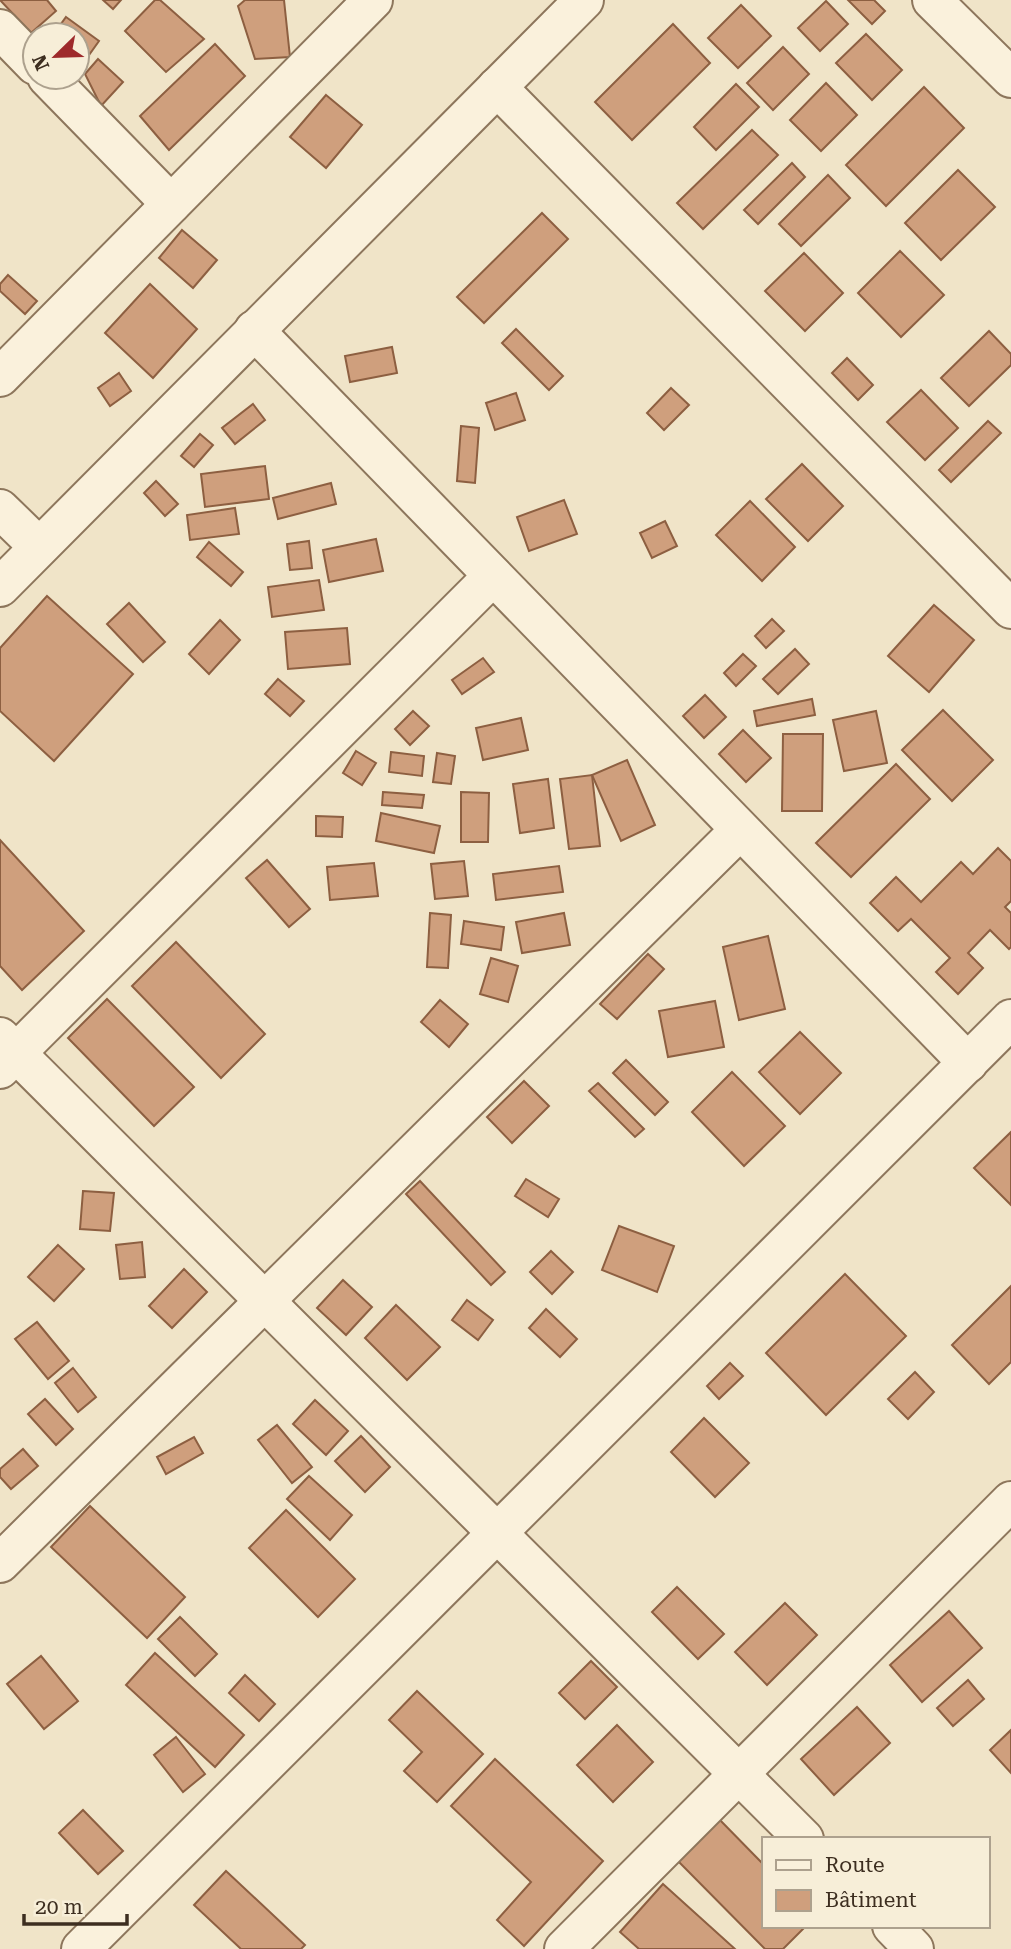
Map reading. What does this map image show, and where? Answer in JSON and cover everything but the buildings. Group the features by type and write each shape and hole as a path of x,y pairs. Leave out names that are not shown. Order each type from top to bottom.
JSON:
{"street":[{"path":"0,587 584,0"},
{"path":"932,0 1009,71"},
{"path":"0,377 171,204 360,4"},
{"path":"0,29 21,51"},
{"path":"497,87 1011,609"},
{"path":"61,91 171,204"},
{"path":"254,330 968,1063"},
{"path":"0,509 39,547"},
{"path":"493,576 5,1053 265,1301 802,1837"},
{"path":"0,1563 740,830"},
{"path":"81,1949 1011,1019"},
{"path":"564,1949 1011,1501"},
{"path":"893,1928 914,1949"}]}
